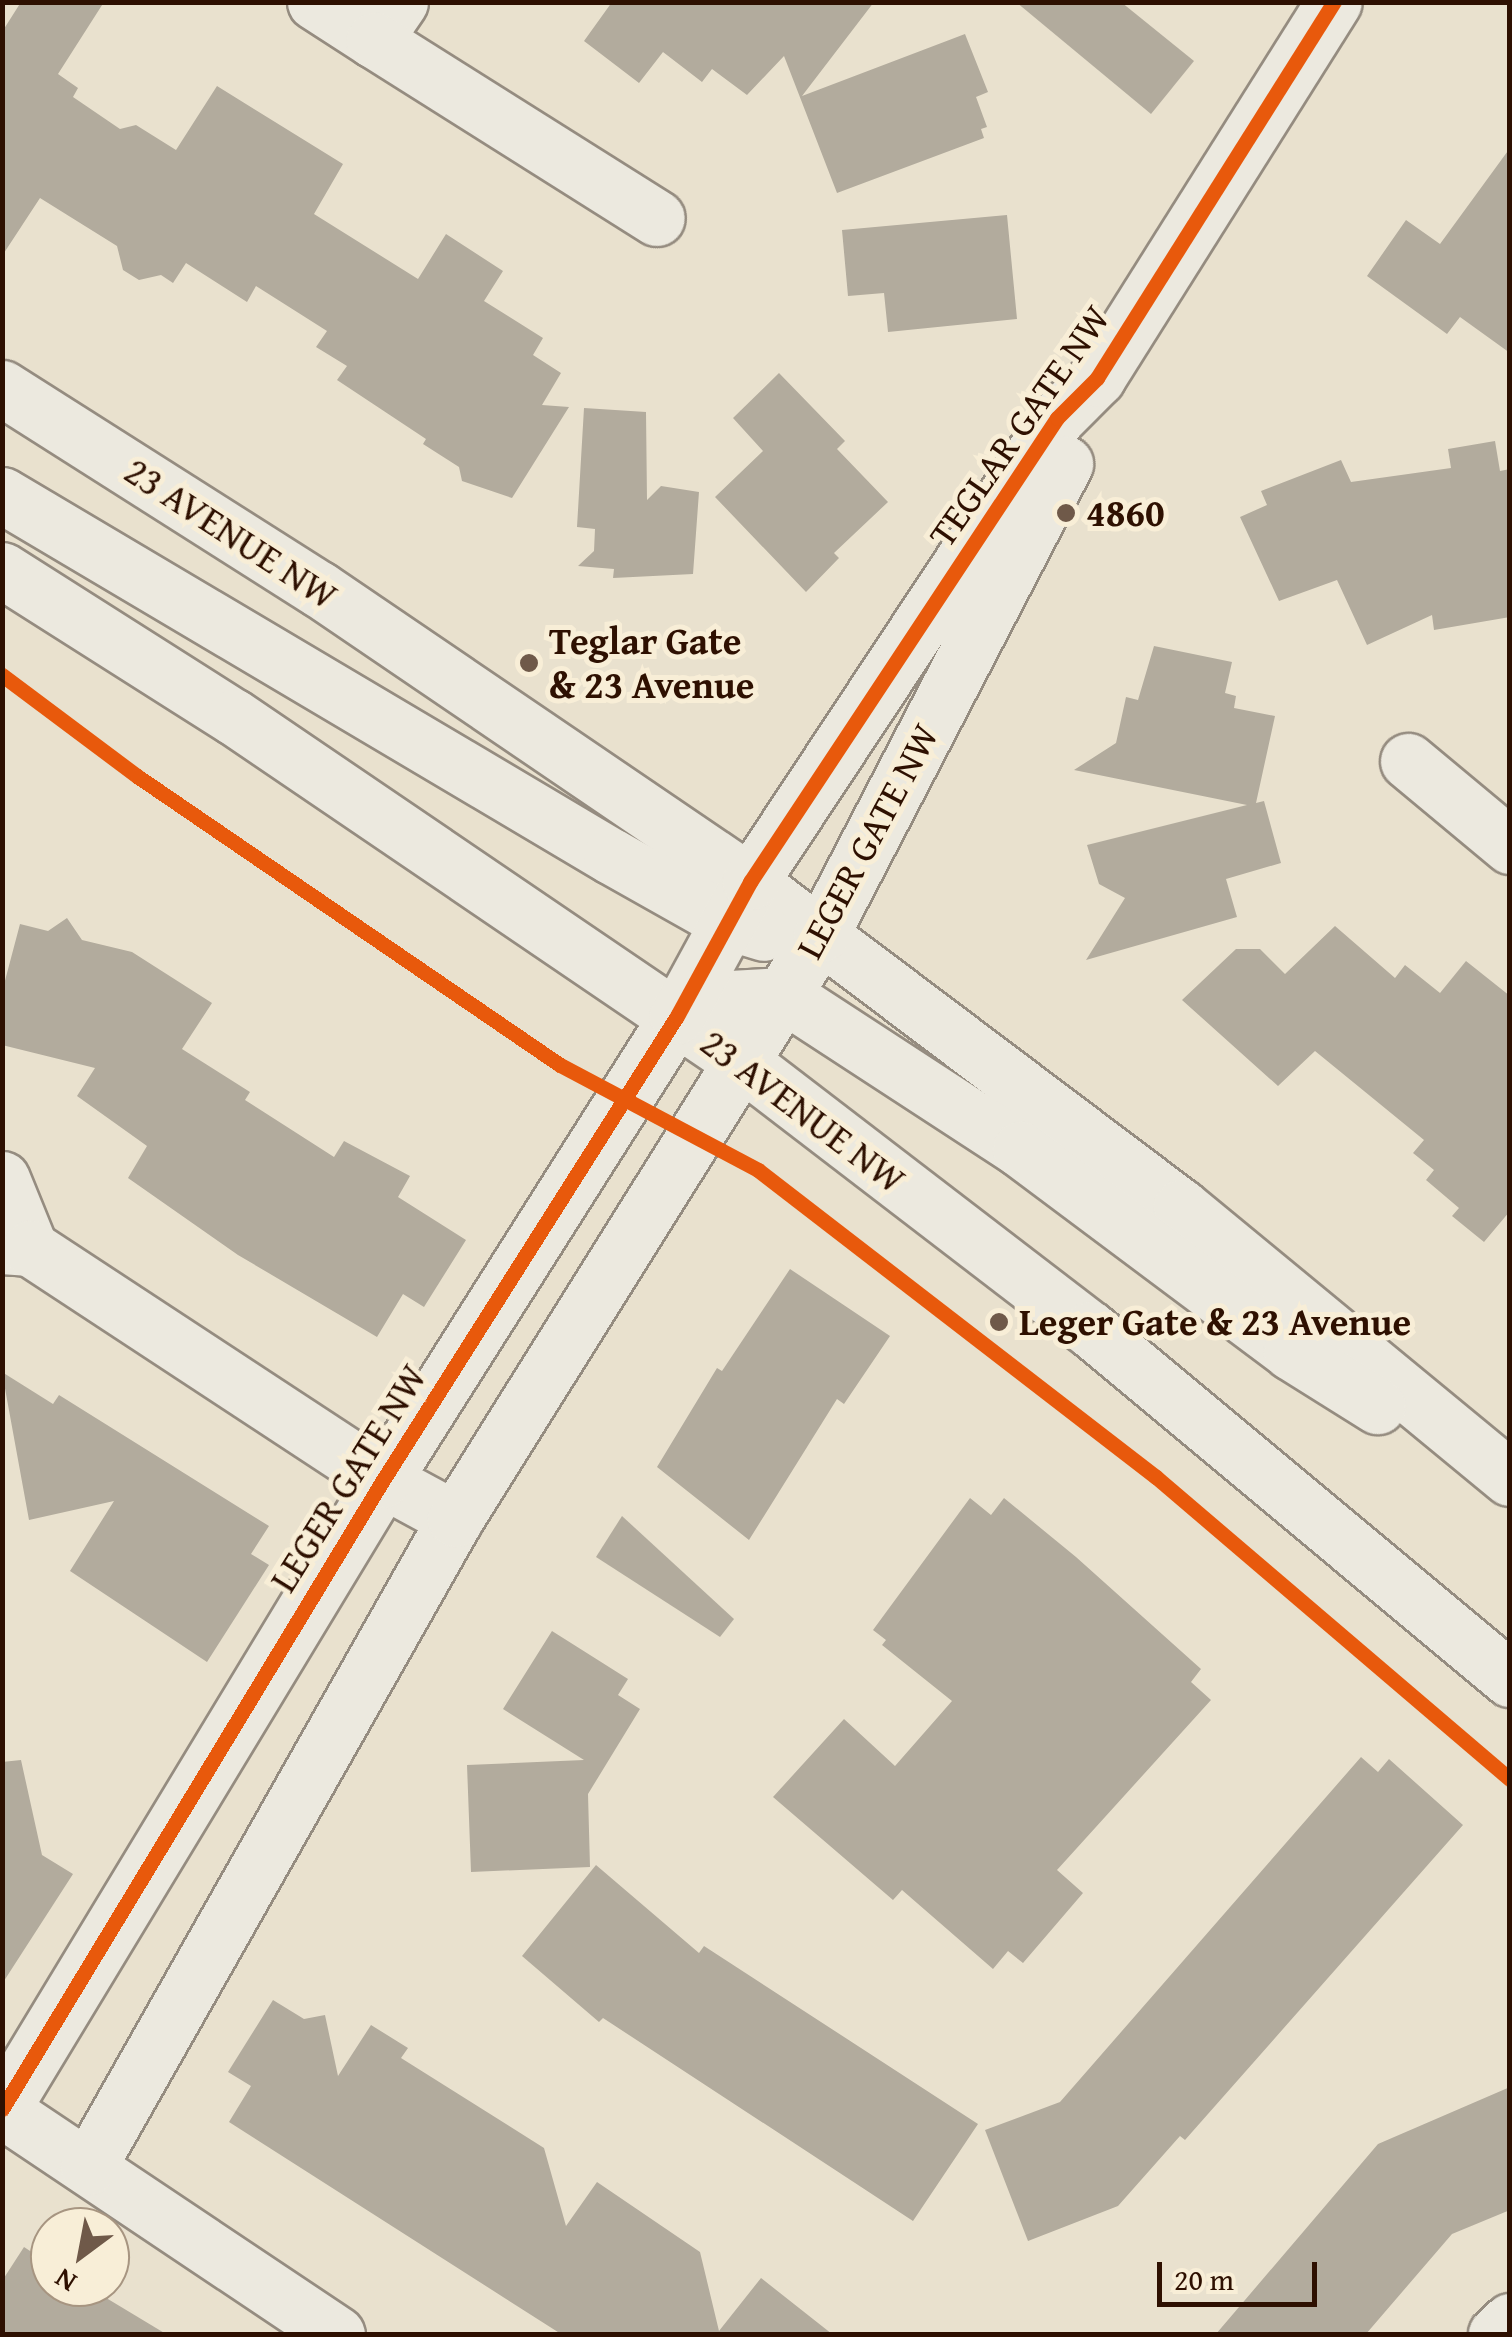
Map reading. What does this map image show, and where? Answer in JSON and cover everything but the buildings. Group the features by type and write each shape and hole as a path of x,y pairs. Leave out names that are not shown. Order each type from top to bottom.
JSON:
{"street":[{"path":"315,2 387,21 658,218"},
{"name":"TEGLAR GATE NW","path":"739,902 1056,418 1097,378 1334,2"},
{"name":"LEGER GATE NW","path":"88,2167 455,1519 821,934 1080,434 1097,378"},
{"name":"23 AVENUE NW","path":"2,388 320,589 739,902 821,934 1181,1206 1510,1478"},
{"path":"2,495 739,902"},
{"name":"23 AVENUE NW","path":"2,570 234,716 742,1062 1090,1329 1510,1679"},
{"path":"1408,762 1510,846"},
{"name":"LEGER GATE NW","path":"2,2109 383,1480 677,1016 739,902"},
{"path":"677,1016 731,998 784,995 1020,1149 1292,1352 1510,1488"},
{"path":"2,1179 16,1247 383,1480 455,1519"},
{"path":"2,2109 326,2332"},
{"path":"1496,2334 1510,2321"}],"cycle path":[{"path":"2,2109 383,1480 677,1016 750,882 1057,418 1097,378 1334,2"},
{"path":"2,675 137,776 560,1065 758,1170 1156,1477 1510,1779"}],"place":[{"name":"4860","path":"1066,513"},
{"name":"Teglar Gate & 23 Avenue","path":"529,663"},
{"name":"Leger Gate & 23 Avenue","path":"999,1322"}]}
